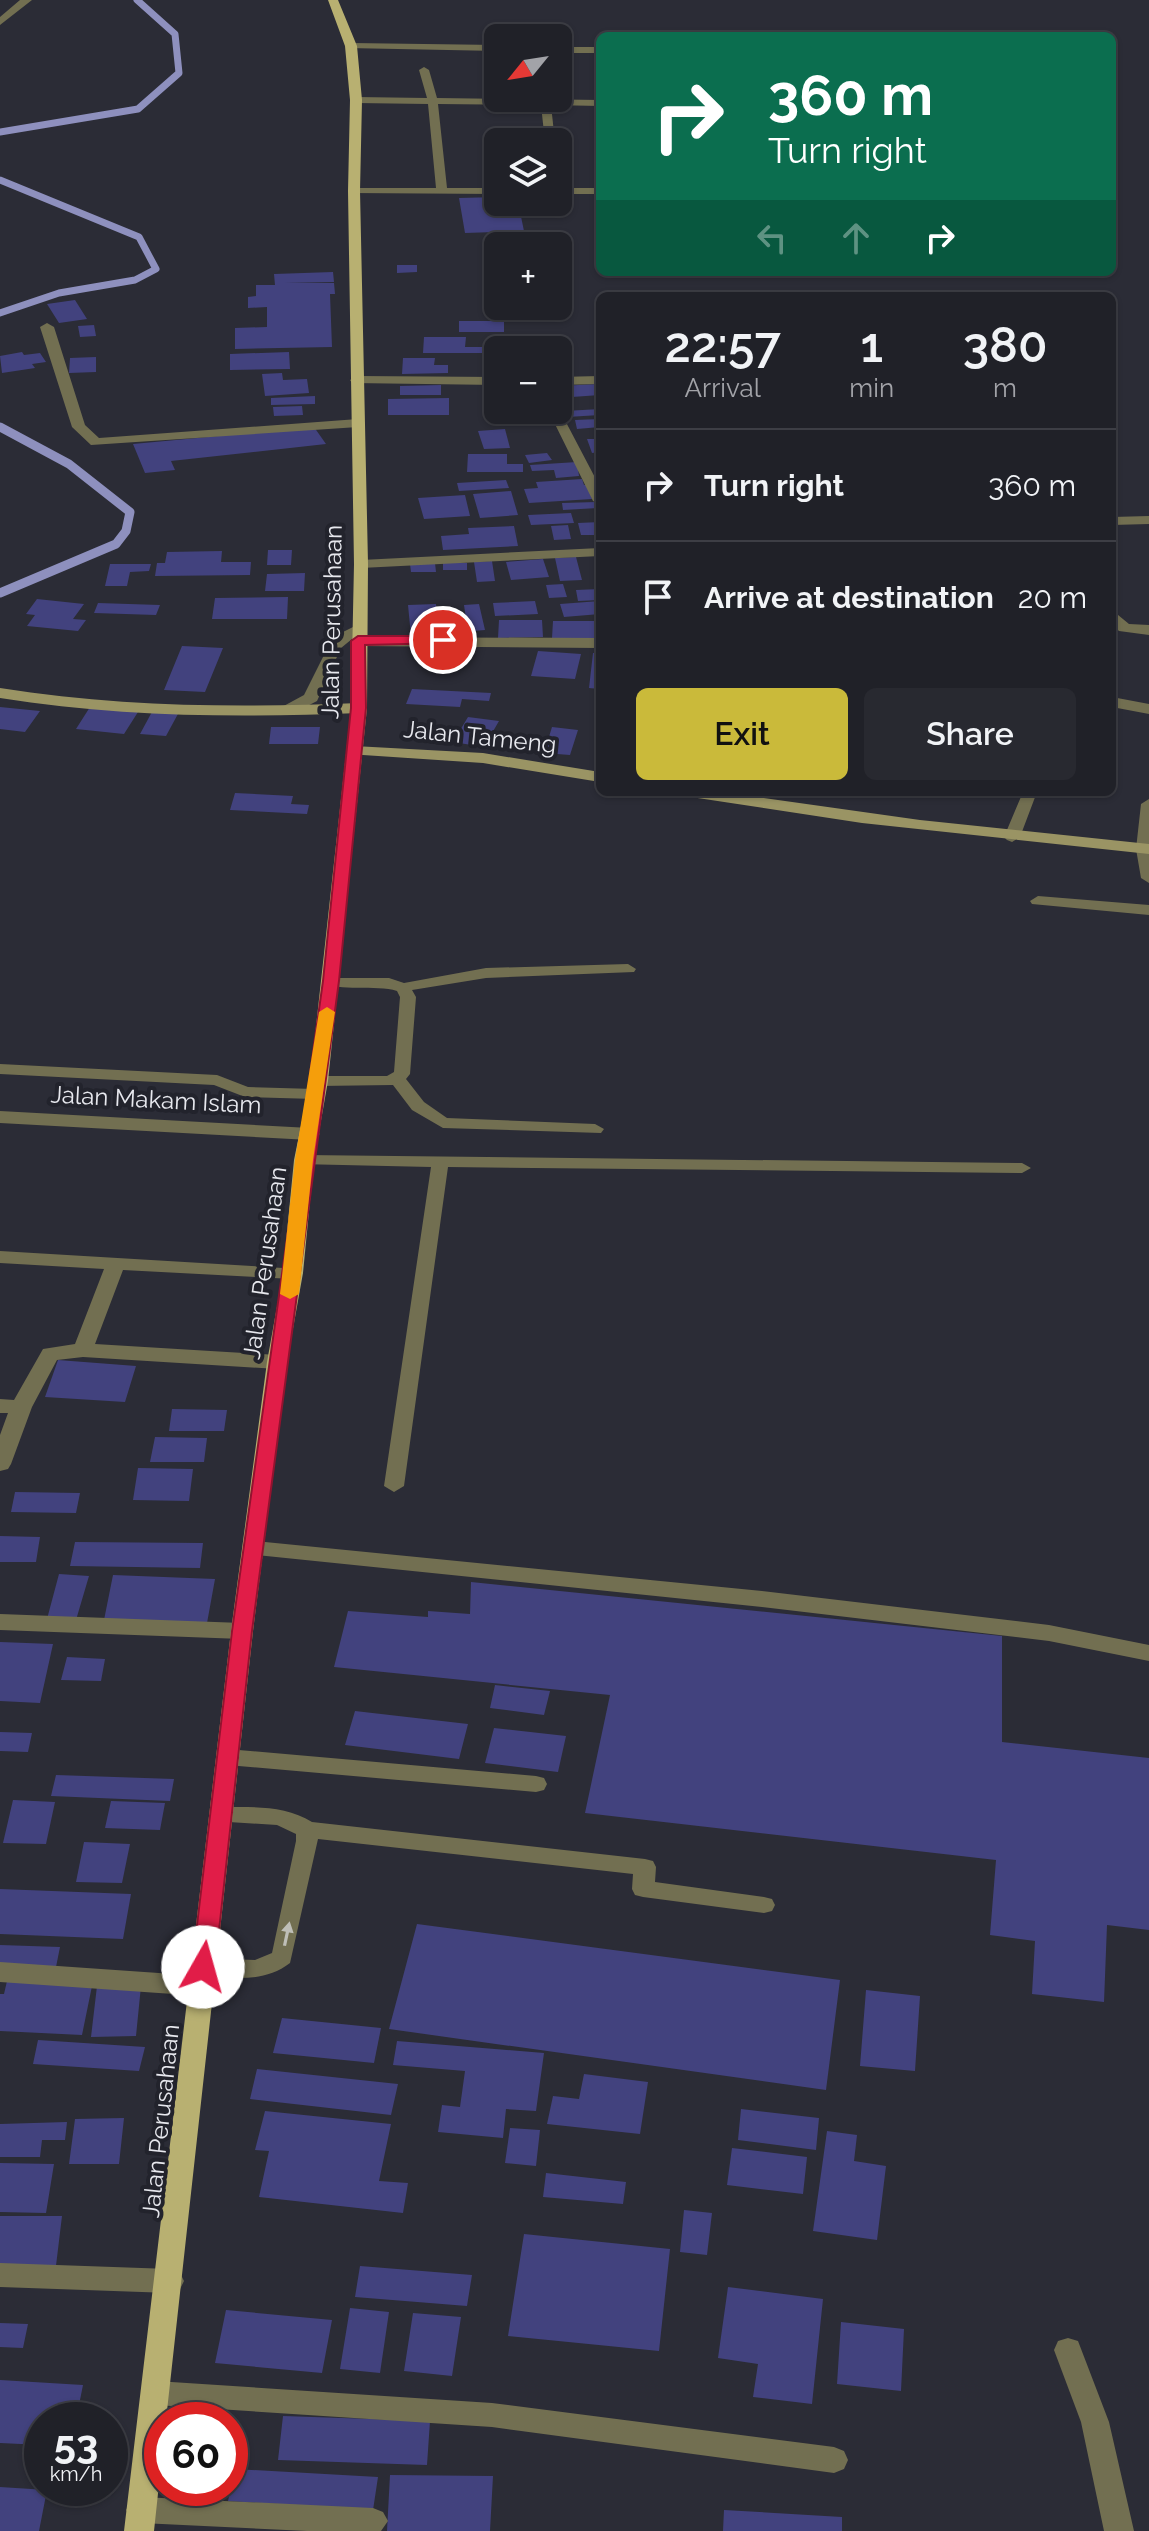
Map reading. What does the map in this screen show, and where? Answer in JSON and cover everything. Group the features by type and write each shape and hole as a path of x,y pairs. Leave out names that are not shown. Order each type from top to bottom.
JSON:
{"main road":[{"name":"Jalan Perusahaan","path":"140,2521 170,2281 242,1631 277,1362 293,1273 304,1160 331,981 359,708 361,564 354,191 356,100 351,46 333,0"}],"street":[{"path":"0,22 27,0"},
{"path":"351,46 484,48"},
{"path":"572,50 596,50"},
{"path":"47,327 79,427 89,439 103,442 358,423"},
{"path":"357,380 484,381"},
{"path":"572,381 596,380"},
{"path":"562,424 596,493"},
{"path":"1116,521 1149,520"},
{"path":"361,564 596,552"},
{"path":"1116,619 1124,628 1149,630"},
{"path":"286,711 311,698 338,640 359,635 596,643"},
{"path":"0,693 50,702 107,706 286,711 359,708"},
{"path":"1116,703 1149,709"},
{"name":"Jalan Tameng","path":"354,751 483,758 596,776"},
{"path":"717,796 1012,837 1146,849 1149,804"},
{"name":"Jalan Makam Islam","path":"1,1123 310,1134"},
{"path":"0,1257 293,1273"},
{"path":"83,1350 116,1263"},
{"path":"0,1464 10,1406 48,1356 72,1349 277,1362"},
{"path":"255,1549 762,1599 1049,1633 1149,1653"},
{"path":"0,1622 242,1631"},
{"path":"0,1972 202,1976"},
{"path":"0,2275 170,2281"},
{"path":"1068,2350 1095,2422 1119,2531"},
{"path":"156,2393 492,2415 834,2460"},
{"path":"140,2521 373,2521"}],"lane":[{"path":"424,70 433,102 442,191"},
{"path":"356,100 484,103"},
{"path":"572,104 596,103"},
{"path":"354,191 484,191"},
{"path":"572,191 596,191"},
{"path":"1012,837 1028,796"},
{"path":"1146,849 1149,878"},
{"path":"1038,901 1149,910"},
{"path":"331,981 389,983 403,988 452,975 481,972 628,969"},
{"path":"0,1069 217,1080 239,1091 317,1088 397,1079 402,1074 408,997 403,988"},
{"path":"397,1079 418,1106 443,1123 595,1129"},
{"path":"304,1160 1022,1168"},
{"path":"394,1486 440,1163"},
{"path":"227,1757 536,1784"},
{"path":"221,1815 271,1816 295,1821 307,1830 645,1867 643,1889 764,1905"},
{"path":"202,1976 257,1970 274,1965 282,1957 307,1830"}],"building":[{"path":"484,197 484,216 521,216 524,231 465,233 459,198"},
{"path":"397,265 417,265 417,272 397,273"},
{"path":"333,272 334,282 285,283 334,283 335,294 330,294 332,347 235,349 235,328 267,327 267,307 248,308 248,297 256,296 256,285 275,285 274,274"},
{"path":"75,300 87,319 59,323 47,304"},
{"path":"459,321 504,321 504,332 459,332"},
{"path":"94,325 96,336 80,337 78,326"},
{"path":"424,337 466,337 465,347 484,347 484,353 423,353"},
{"path":"22,352 24,355 40,353 46,362 32,364 35,368 2,373 0,356"},
{"path":"289,352 290,369 230,370 230,354"},
{"path":"96,357 96,372 69,373 70,358"},
{"path":"403,358 435,358 434,365 448,365 448,373 402,374"},
{"path":"282,373 283,380 307,379 309,393 265,396 262,374"},
{"path":"596,384 596,395 572,397 572,385"},
{"path":"441,385 441,395 400,395 400,386"},
{"path":"315,396 315,404 271,405 271,398"},
{"path":"449,398 449,415 388,415 388,399"},
{"path":"302,406 303,415 274,416 273,407"},
{"path":"596,409 596,415 572,417 572,411"},
{"path":"596,419 596,427 577,429 575,420"},
{"path":"314,427 326,444 171,461 175,470 145,473 133,444"},
{"path":"505,429 510,448 484,449 478,431"},
{"path":"587,439 596,439 596,452 592,453"},
{"path":"547,453 552,460 529,463 525,455"},
{"path":"468,454 507,454 507,464 523,464 523,472 467,472"},
{"path":"577,462 579,476 556,478 554,470 532,471 530,465"},
{"path":"582,479 584,485 588,485 592,499 529,503 524,489 538,488 536,482"},
{"path":"506,480 509,488 459,491 457,483"},
{"path":"511,491 518,515 480,518 473,494"},
{"path":"465,495 470,516 424,519 418,498"},
{"path":"596,502 596,508 563,510 562,503"},
{"path":"571,513 574,523 531,525 528,515"},
{"path":"596,522 596,535 581,535 578,523"},
{"path":"568,525 571,539 554,540 551,526"},
{"path":"514,526 518,546 443,550 441,536 469,534 468,528"},
{"path":"268,550 292,550 291,565 267,565"},
{"path":"222,551 221,562 251,562 250,575 155,576 157,563 165,563 167,552"},
{"path":"576,557 582,580 560,581 555,558"},
{"path":"543,559 549,577 511,580 506,562"},
{"path":"492,561 495,581 477,582 474,562"},
{"path":"435,563 436,572 411,572 410,564"},
{"path":"443,563 467,563 467,570 443,570"},
{"path":"110,564 151,564 149,571 130,572 127,586 105,586"},
{"path":"305,573 304,591 265,591 267,574"},
{"path":"563,584 567,597 549,598 546,585"},
{"path":"596,589 596,600 578,601 576,590"},
{"path":"288,597 287,619 212,619 215,598"},
{"path":"37,599 84,604 73,619 86,620 78,631 27,626 35,615 26,614"},
{"path":"535,601 538,614 495,616 493,603"},
{"path":"596,601 596,614 564,617 560,604"},
{"path":"98,603 160,605 156,615 94,613"},
{"path":"436,604 437,617 448,616 451,635 411,636 408,605"},
{"path":"479,604 485,630 461,632 459,619 466,619 464,605"},
{"path":"499,620 542,620 543,637 498,638"},
{"path":"553,621 596,621 596,638 552,638"},
{"path":"182,646 223,648 205,692 164,690"},
{"path":"538,651 581,654 575,679 531,676"},
{"path":"593,653 596,653 596,689 589,688"},
{"path":"412,689 491,693 489,701 462,699 460,707 406,704"},
{"path":"0,707 40,711 25,732 0,729"},
{"path":"90,707 138,712 124,734 76,729"},
{"path":"153,710 179,712 166,736 140,734"},
{"path":"468,717 499,721 484,747 453,742"},
{"path":"271,727 320,727 318,744 269,744"},
{"path":"552,727 578,730 570,755 544,753"},
{"path":"235,793 293,796 291,804 309,805 307,814 230,810"},
{"path":"58,1360 136,1366 125,1402 45,1397"},
{"path":"172,1409 227,1410 224,1431 169,1431"},
{"path":"155,1437 207,1438 204,1462 150,1462"},
{"path":"138,1468 193,1469 189,1501 133,1500"},
{"path":"15,1492 80,1493 76,1513 11,1512"},
{"path":"0,1536 40,1537 36,1562 0,1562"},
{"path":"75,1542 203,1543 200,1568 70,1566"},
{"path":"59,1574 89,1576 76,1620 47,1619"},
{"path":"113,1575 215,1579 207,1623 104,1620"},
{"path":"471,1582 1002,1636 1002,1742 1149,1758 1149,1930 1107,1925 1104,2002 1032,1994 1035,1941 990,1935 996,1860 585,1813 610,1695 334,1667 348,1611 428,1617 428,1611 470,1614"},
{"path":"0,1642 53,1644 40,1703 0,1701"},
{"path":"67,1657 105,1659 101,1681 61,1680"},
{"path":"495,1685 550,1691 544,1715 490,1708"},
{"path":"355,1711 468,1724 459,1759 345,1745"},
{"path":"494,1728 566,1736 558,1772 485,1763"},
{"path":"0,1732 32,1733 28,1752 0,1751"},
{"path":"56,1775 174,1779 170,1801 51,1796"},
{"path":"13,1800 55,1802 46,1844 3,1843"},
{"path":"111,1801 165,1803 160,1830 105,1828"},
{"path":"84,1842 130,1844 122,1883 76,1882"},
{"path":"0,1889 131,1894 123,1939 0,1934"},
{"path":"417,1924 840,1980 826,2090 389,2029"},
{"path":"0,1945 60,1947 56,1967 0,1965"},
{"path":"7,1981 92,1986 82,2035 0,2031 0,1994 4,1994"},
{"path":"97,1986 141,1986 136,2036 91,2037"},
{"path":"866,1990 920,1996 915,2071 860,2066"},
{"path":"282,2018 381,2028 374,2063 273,2053"},
{"path":"38,2040 145,2047 139,2071 33,2064"},
{"path":"397,2041 544,2053 536,2111 506,2109 503,2138 438,2132 442,2105 460,2107 465,2071 393,2065"},
{"path":"257,2069 398,2084 391,2115 250,2099"},
{"path":"584,2074 648,2082 640,2134 547,2124 553,2096 579,2099"},
{"path":"741,2109 819,2118 816,2150 738,2140"},
{"path":"265,2111 391,2124 379,2181 408,2183 403,2213 259,2197 269,2151 255,2150"},
{"path":"124,2118 119,2164 69,2164 75,2119"},
{"path":"67,2122 65,2140 42,2140 40,2157 0,2157 0,2124"},
{"path":"510,2128 540,2130 536,2166 505,2163"},
{"path":"827,2131 857,2135 854,2161 886,2166 877,2240 813,2231"},
{"path":"732,2148 807,2157 803,2194 727,2185"},
{"path":"0,2163 54,2164 46,2213 0,2212"},
{"path":"546,2173 626,2182 623,2204 543,2197"},
{"path":"684,2210 712,2213 707,2255 680,2252"},
{"path":"0,2216 62,2216 55,2274 0,2273"},
{"path":"524,2234 670,2249 659,2351 508,2336"},
{"path":"360,2266 472,2275 467,2306 355,2297"},
{"path":"728,2287 823,2299 812,2404 753,2397 758,2364 718,2358"},
{"path":"350,2308 389,2312 380,2373 340,2369"},
{"path":"226,2310 332,2320 322,2373 215,2363"},
{"path":"413,2313 461,2317 452,2376 404,2371"},
{"path":"841,2322 904,2329 901,2391 837,2384"},
{"path":"0,2323 28,2324 23,2348 0,2347"},
{"path":"0,2380 83,2385 80,2402 24,2402 24,2444 0,2443"},
{"path":"283,2416 430,2421 427,2465 278,2460"},
{"path":"248,2470 378,2477 373,2510 248,2502"},
{"path":"390,2475 493,2476 490,2531 387,2531"},
{"path":"0,2487 24,2489 24,2506 44,2506 39,2531 0,2531"},
{"path":"724,2510 842,2517 842,2531 723,2531"}],"waterway":[{"path":"0,132 138,109 179,73 175,34 137,0"},
{"path":"0,180 139,237 156,269 135,280 59,293 0,313"},
{"path":"0,427 69,464 130,512 126,531 116,544 0,593"}],"slow traffic":[{"path":"290,1294 304,1160 319,1081 327,1012"}],"route":[{"path":"203,1967 242,1631 277,1362 293,1273 304,1160 319,1081 331,981 359,708 358,641 443,640"}]}
